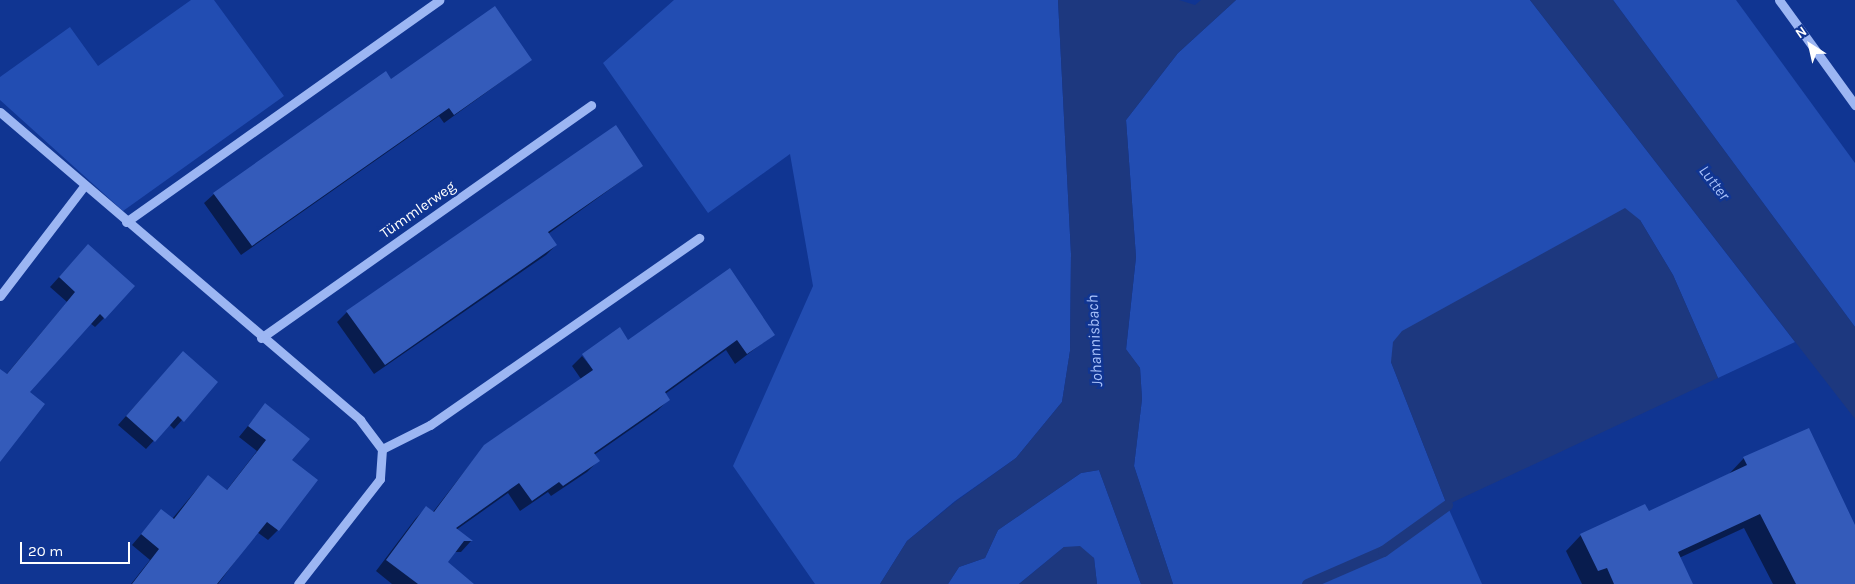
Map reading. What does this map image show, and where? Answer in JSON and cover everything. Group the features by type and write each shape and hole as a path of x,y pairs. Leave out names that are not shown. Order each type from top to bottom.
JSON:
{"street":[{"path":"126,222 439,0"},
{"path":"1779,0 1855,105"},
{"name":"Tümmlerweg","path":"261,338 591,104"},
{"path":"0,112 261,338 360,420 382,449 380,479 298,584"},
{"path":"0,296 84,186"},
{"path":"382,449 430,425 699,238"}],"shaded area":[{"path":"191,0 214,0 284,96 123,211 0,100 0,77 70,27 98,66"},
{"path":"674,0 1058,0 1071,254 1070,351 1062,402 1016,458 955,501 907,541 880,584 815,584 733,466 813,286 790,154 708,213 603,63"},
{"path":"1236,0 1530,0 1795,342 1718,378 1673,275 1640,220 1391,362 1447,505 1482,584 1173,584 1134,466 1142,399 1140,368 1126,350 1136,257 1126,120 1178,53"},
{"path":"1613,0 1736,0 1855,163 1855,327"},
{"path":"1099,470 1141,584 1097,584 1094,558 1064,547 1019,584 948,584 959,567 985,558 998,530 1081,473"}],"water":[{"name":"Johannisbach","path":"1058,0 1179,0 1195,5 1201,0 1236,0 1178,53 1126,120 1136,257 1126,349 1140,368 1142,399 1134,466 1173,584 1141,584 1099,470 1081,473 998,530 985,558 959,567 948,584 880,584 907,541 955,502 1016,458 1062,402 1070,351 1071,254"},
{"name":"Lutter","path":"1530,0 1613,0 1855,327 1855,419"},
{"path":"1625,208 1640,220 1673,275 1718,378 1447,505 1391,362 1393,342 1402,331"},
{"path":"1080,546 1094,558 1097,584 1019,584 1064,547"}],"building":[{"path":"495,6 532,60 454,115 449,108 252,246 213,193 386,71 391,79"},
{"path":"616,125 643,166 548,232 557,245 385,365 346,311"},
{"path":"88,244 135,286 105,319 100,314 30,392 45,404 0,462 0,369 7,374 75,292 59,277"},
{"path":"730,268 775,335 747,354 737,340 665,392 670,400 594,453 600,461 563,486 559,482 532,501 519,483 456,528 473,541 464,541 448,562 474,584 418,584 386,560 426,506 434,512 484,445 593,370 582,354 620,327 628,340"},
{"path":"183,351 218,382 184,422 178,416 155,442 126,416"},
{"path":"265,403 310,439 292,460 318,480 279,531 267,522 217,584 132,584 159,549 141,534 161,509 174,519 208,475 227,490 266,440 248,426"},
{"path":"1809,428 1855,525 1855,584 1796,584 1760,514 1678,552 1693,584 1614,584 1607,568 1598,571 1580,534 1645,504 1649,511 1747,465 1743,457"}],"waterway":[{"path":"1307,584 1383,551 1447,505"}]}
